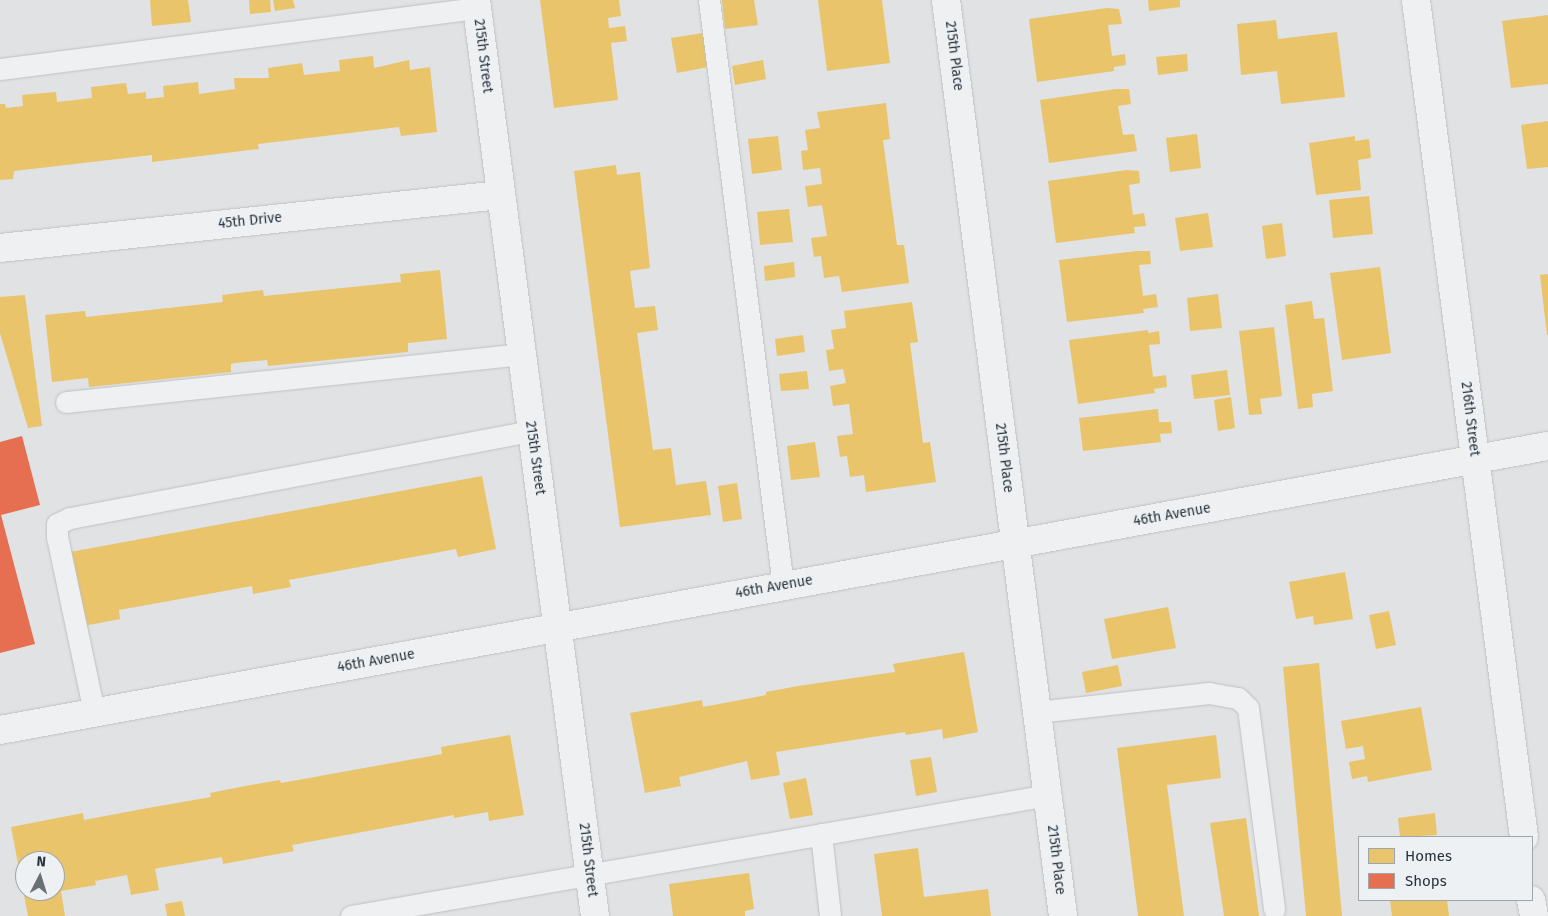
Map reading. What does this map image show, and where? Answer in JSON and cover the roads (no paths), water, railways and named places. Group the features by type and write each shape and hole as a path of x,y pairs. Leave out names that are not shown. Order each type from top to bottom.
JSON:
{"street":[{"name":"215th Place","path":"946,0 1063,916"},
{"name":"216th Street","path":"1416,0 1524,836"},
{"name":"215th Street","path":"476,4 595,916"},
{"name":"45th Drive","path":"0,248 500,195"},
{"name":"46th Avenue","path":"0,730 1548,446"},
{"path":"1532,901 1534,916"}],"lane":[{"path":"709,0 783,586"},
{"path":"0,69 476,4"},
{"path":"66,402 521,354"},
{"path":"94,712 57,537 57,524 70,518 531,431"},
{"path":"1037,712 1209,693 1238,698 1248,708 1274,909"},
{"path":"351,916 1048,795"},
{"path":"821,834 830,916"}]}
